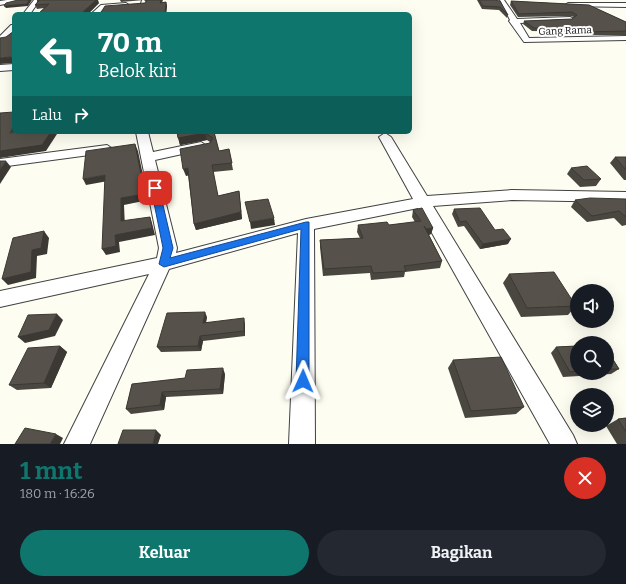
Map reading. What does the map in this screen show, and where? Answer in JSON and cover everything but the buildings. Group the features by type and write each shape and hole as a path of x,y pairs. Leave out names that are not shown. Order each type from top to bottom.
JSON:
{"street":[{"path":"0,3 20,0"},
{"path":"28,12 37,0"},
{"name":"Gang Rama","path":"502,1 525,39 530,41 626,38"},
{"path":"96,12 104,6 144,2 142,12"},
{"path":"559,4 626,6"},
{"path":"513,21 570,19"},
{"path":"1,37 12,29"},
{"path":"0,68 12,67"},
{"path":"385,137 564,444"},
{"path":"77,444 164,264 168,248 137,145"},
{"path":"0,163 137,145 206,145"},
{"path":"0,299 164,264 306,225 423,202 469,197 512,195 626,197"},
{"path":"302,444 306,225"}],"route":[{"path":"155,188 168,248 164,264 306,225 303,381"}]}
